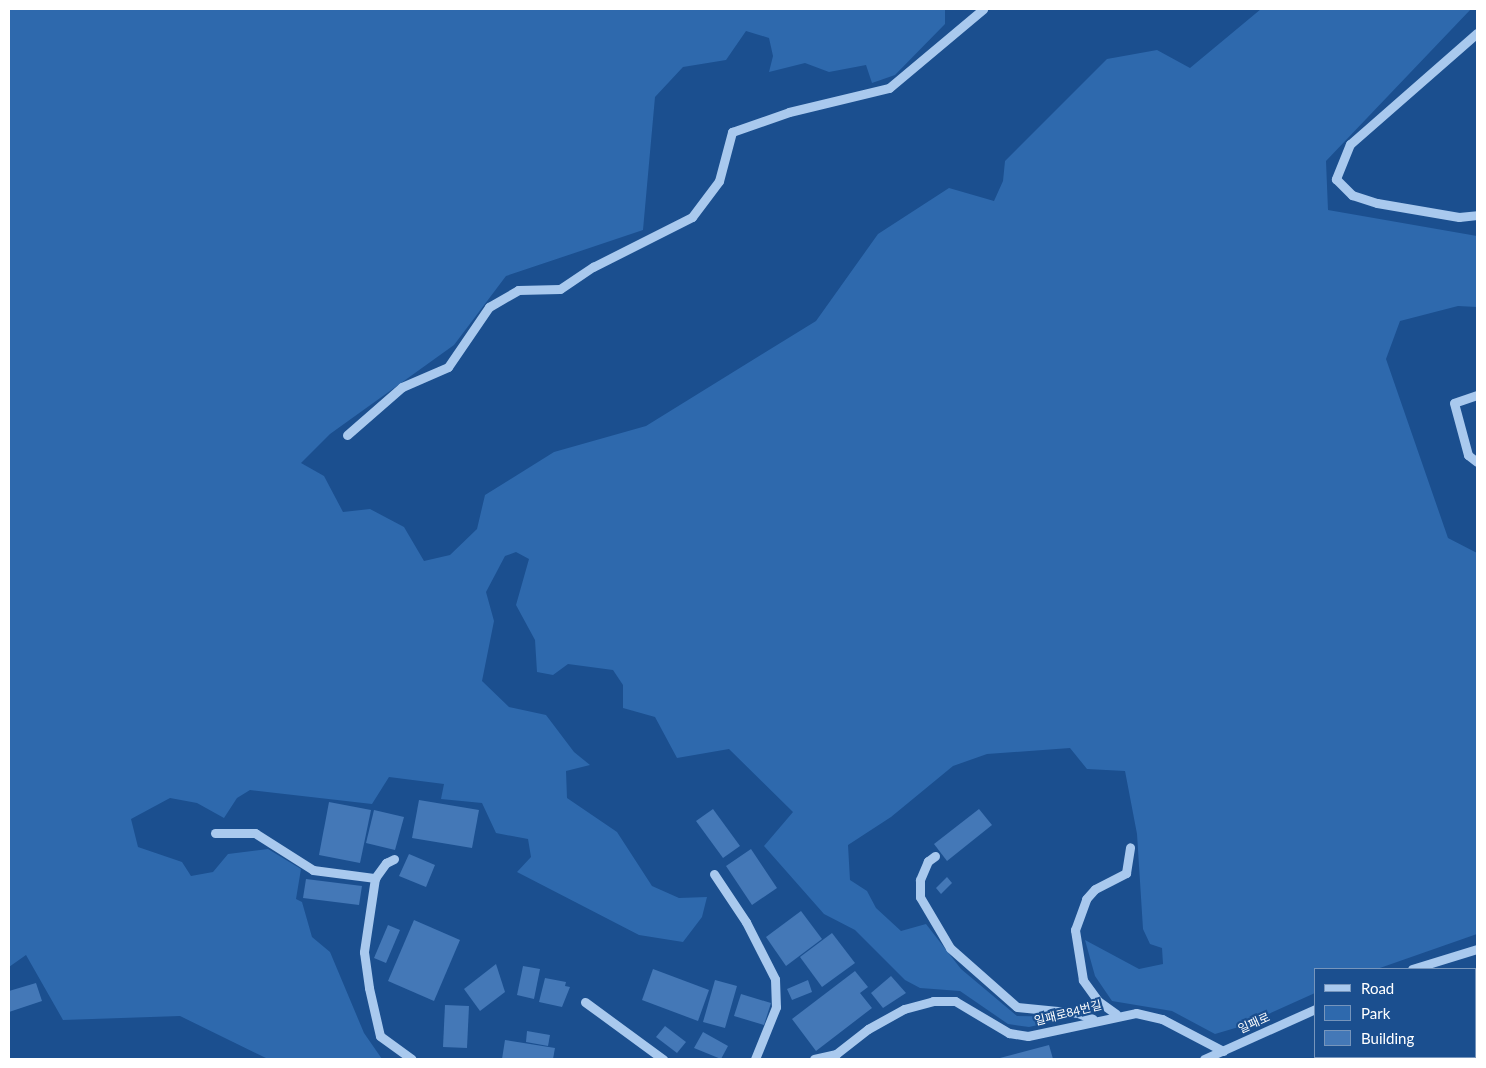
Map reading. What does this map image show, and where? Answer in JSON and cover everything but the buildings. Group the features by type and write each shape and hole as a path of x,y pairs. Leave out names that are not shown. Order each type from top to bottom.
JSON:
{"street":[{"path":"348,435 402,387 448,367 489,307 518,290 560,290 593,267 692,217 719,181 732,132 789,112 889,88 982,9"},
{"path":"1477,33 1350,144 1336,178 1352,195 1377,203 1459,217 1477,215"},
{"path":"1477,395 1454,403 1468,455 1477,462"},
{"path":"215,833 255,833 313,870 375,878"},
{"path":"1116,1014 1098,1001 1083,980 1075,930 1086,899 1095,889 1126,873 1130,847"},
{"path":"935,856 928,861 920,880 920,897 950,948 1017,1007 1078,1013 1094,1019"},
{"path":"394,859 386,863 375,878 364,952 369,988 380,1036 412,1059"},
{"path":"714,874 746,922 774,979 776,1007 755,1059"},
{"path":"1415,968 1477,949"},
{"name":"일패로84번길","path":"814,1059 836,1054 868,1029 904,1009 933,1001 955,1001 1009,1033 1028,1036 1116,1014 1136,1013 1162,1019 1223,1051"},
{"path":"585,1002 663,1059"},
{"name":"일패로","path":"1204,1059 1314,1009"}],"green space":[{"path":"9,9 945,9 945,24 895,75 872,83 866,65 829,72 805,63 769,72 773,56 769,38 746,31 726,60 683,67 655,97 643,230 506,276 454,345 330,434 301,463 324,476 343,512 370,509 404,527 424,561 450,555 477,529 485,495 554,452 646,426 816,321 878,234 949,188 994,201 1003,181 1005,161 1107,59 1157,50 1190,68 1261,9 1471,9 1326,161 1328,210 1477,236 1477,307 1458,306 1400,321 1386,359 1448,538 1477,553 1477,934 1380,968 1314,968 1314,993 1242,1026 1215,1034 1172,1011 1112,1001 1095,976 1085,940 1139,969 1163,964 1162,948 1150,944 1143,929 1137,834 1125,771 1087,769 1070,748 987,754 953,766 891,817 848,845 850,880 867,891 876,908 901,931 926,924 961,969 1017,1016 1073,1017 1029,1027 1008,1024 960,991 920,988 905,980 855,930 824,914 764,846 793,812 729,749 677,758 655,717 623,708 623,685 613,670 568,664 553,675 537,672 535,640 516,605 529,559 516,552 505,556 486,592 494,621 482,681 509,707 546,715 574,752 590,765 566,771 567,798 617,832 652,886 679,898 707,897 702,917 683,942 639,935 517,872 531,857 528,839 496,833 482,803 441,799 444,784 389,777 372,804 250,790 237,798 224,818 197,803 170,798 131,819 138,847 182,862 191,876 213,872 228,854 268,849 301,869 296,899 302,902 312,937 330,952 364,1033 382,1059 268,1059 180,1016 63,1020 26,955 9,967"}]}
